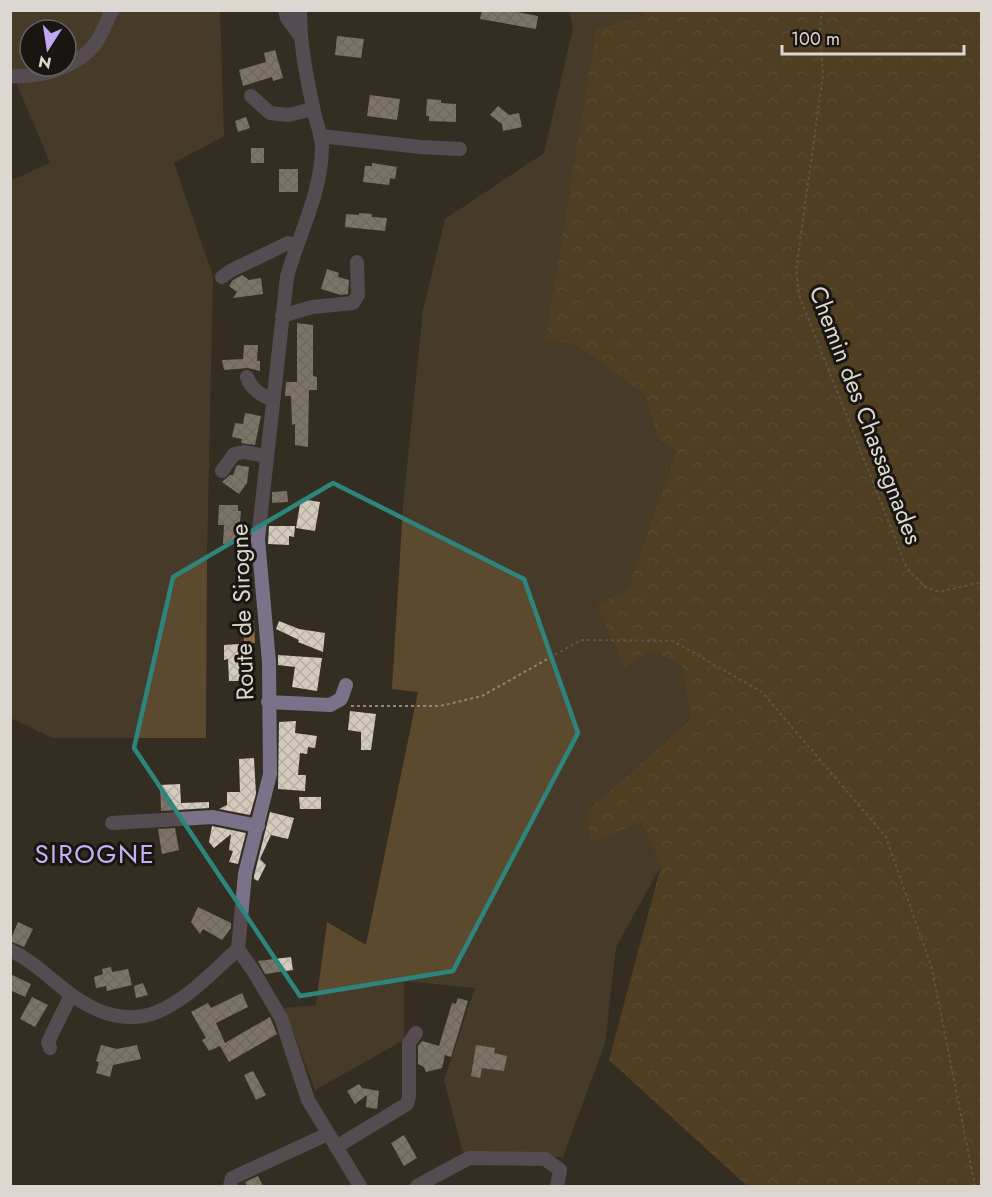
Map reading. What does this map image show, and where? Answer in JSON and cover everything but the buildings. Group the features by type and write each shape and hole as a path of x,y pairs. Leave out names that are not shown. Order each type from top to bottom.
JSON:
{"street":[{"path":"78,60 96,45 112,10"},
{"path":"285,10 286,18 300,36"},
{"name":"Route de Sirogne","path":"238,949 244,874 270,774 269,662 258,539 266,456 287,277 296,245 320,182 322,145 300,36 300,10"},
{"path":"251,96 270,113 288,115 313,109"},
{"path":"320,136 460,149"},
{"path":"222,277 288,243 296,245"},
{"path":"282,316 312,307 353,303 358,295 357,262"},
{"path":"247,377 250,384 262,395 273,400"},
{"path":"222,471 234,454 244,452 266,456"},
{"path":"268,702 330,705 341,699 346,685"},
{"path":"112,823 213,817 258,826"},
{"path":"10,950 27,957 71,995 100,1012 127,1017 155,1015 180,1001 238,949 281,1018 308,1100 360,1186"},
{"path":"50,1047 48,1042 71,995"},
{"path":"336,1148 406,1104 409,1096 409,1043 416,1033"},
{"path":"230,1186 232,1178 328,1134"},
{"path":"417,1186 469,1158 545,1160 560,1170 557,1186"}],"path":[{"name":"Chemin des Chassagnades","path":"822,10 820,29 823,75 796,270 799,295 907,568 925,587 940,592 981,582"},
{"path":"330,705 440,706 482,696 581,640 673,641 762,692 886,837 932,969 975,1186"}],"highlighted area":[{"path":"333,483 524,579 578,733 453,971 300,996 134,748 173,577"}],"shaded area":[{"path":"11,11 220,11 224,136 174,163 213,276 206,738 52,738 11,718 10,181 50,163 11,70"},
{"path":"569,11 644,11 645,15 547,338 577,346 645,395 658,439 676,451 627,590 652,650 682,667 691,719 587,811 641,821 661,866 616,947 605,1043 563,1157 463,1153 444,1080 475,988 404,981 404,1040 315,1090 284,1008 316,1005 327,922 366,945 418,692 392,689 403,506 423,310 445,219 544,153 573,28"},
{"path":"254,621 255,643 244,644 243,622"}],"green space":[{"path":"644,11 981,11 981,1186 747,1186 609,1060 661,866 641,822 590,843 587,811 691,719 682,667 652,650 624,667 597,605 627,590 676,451 658,439 645,395 577,346 546,338 596,30 644,15"}],"district":[{"name":"SIROGNE","path":"95,854"}]}
